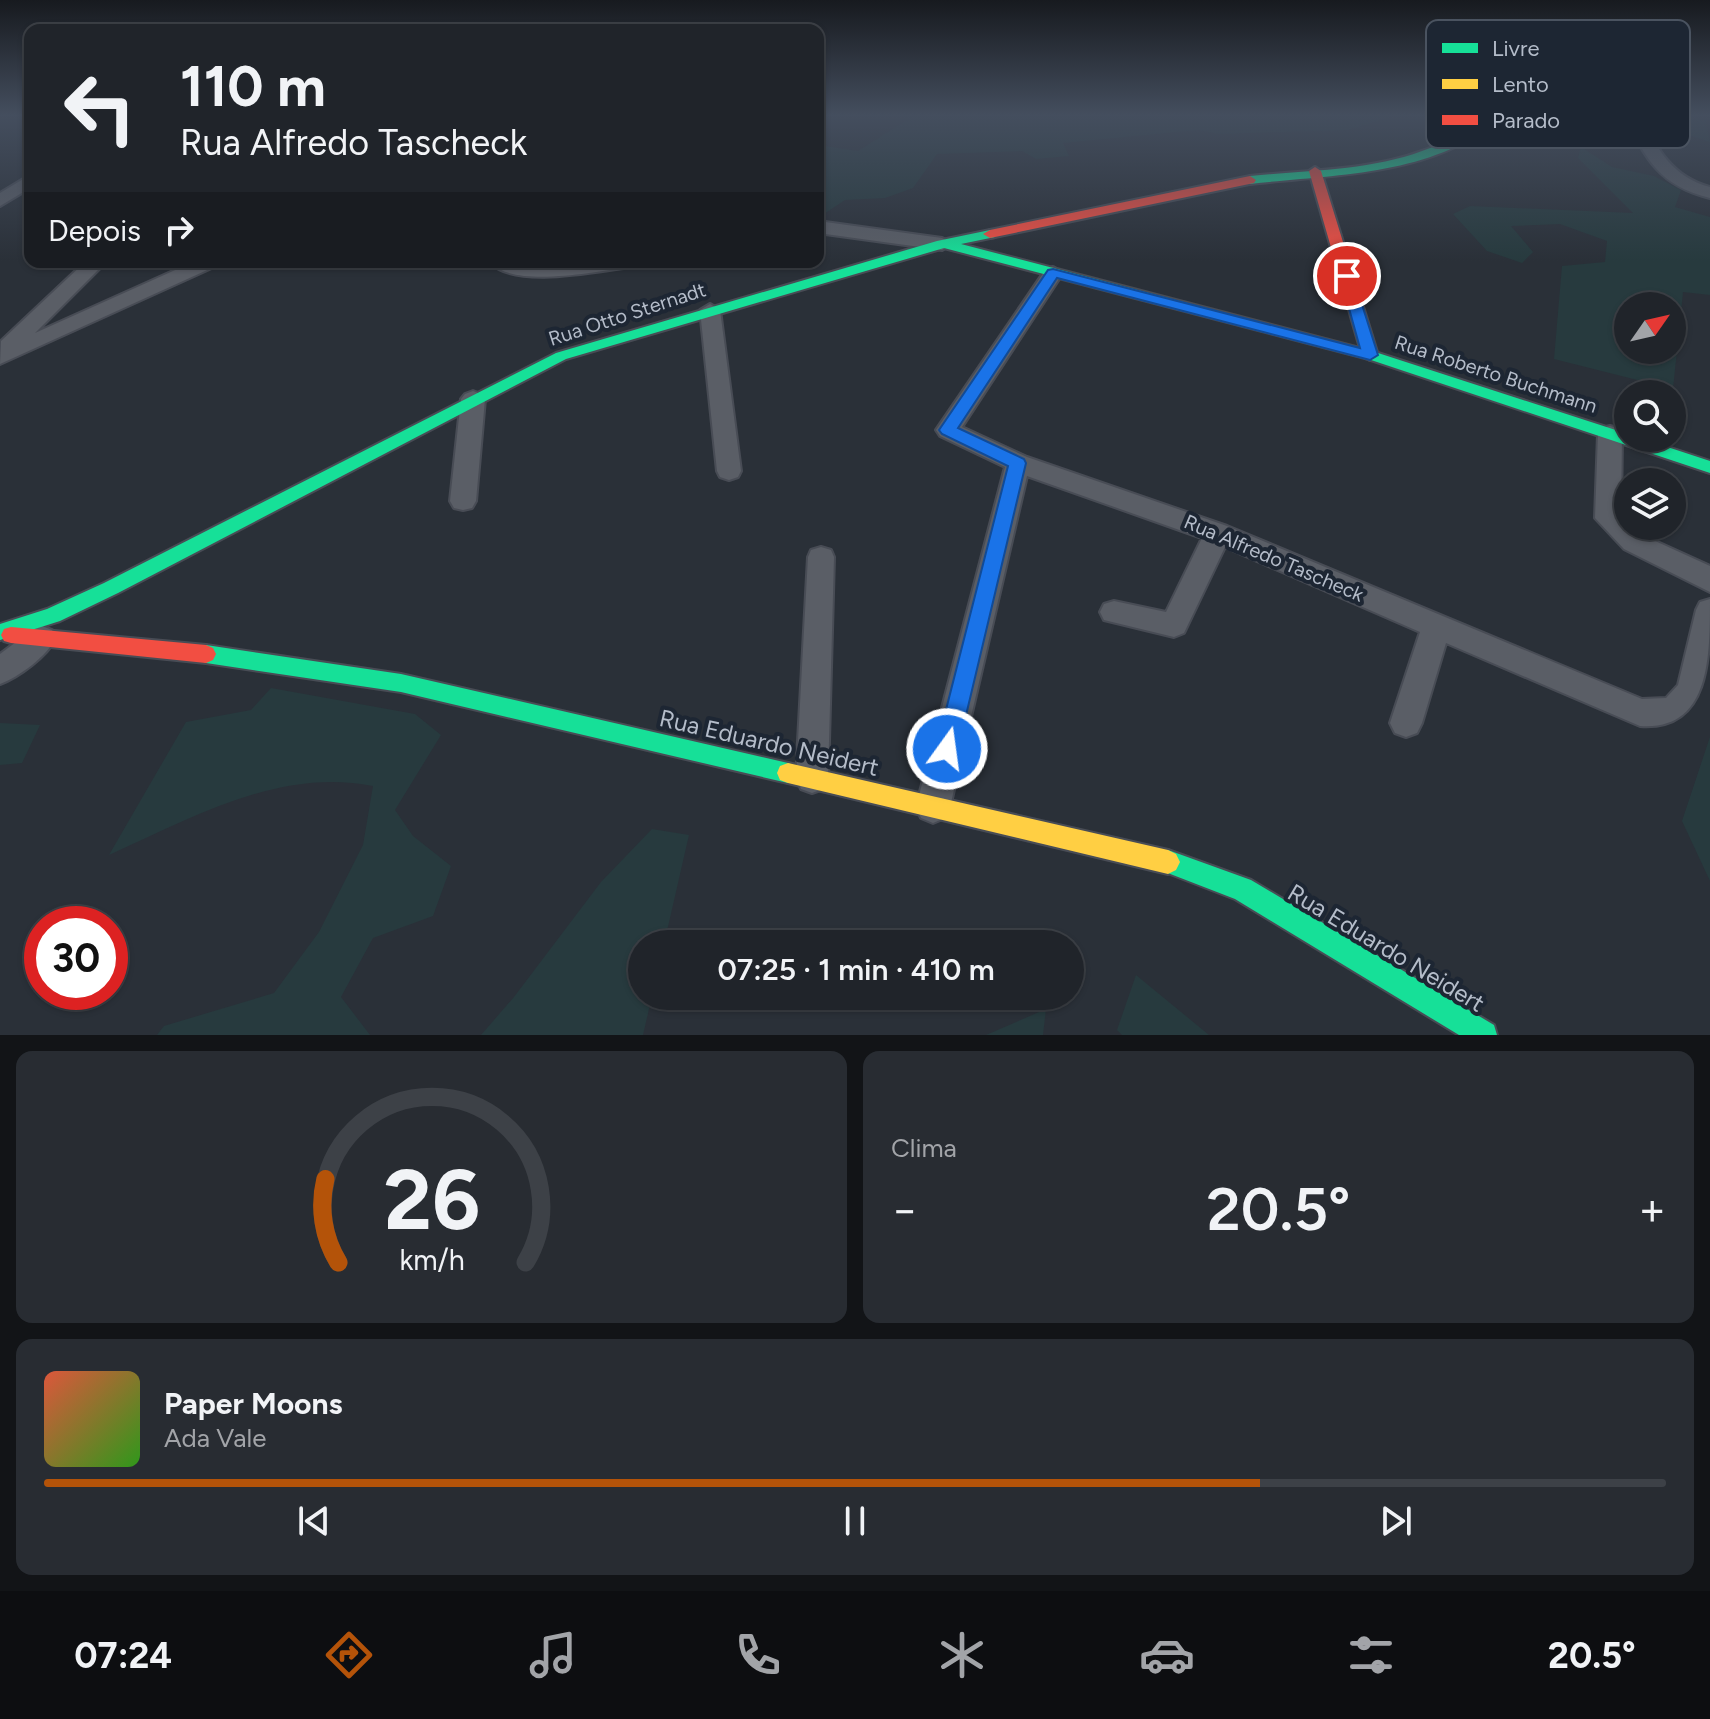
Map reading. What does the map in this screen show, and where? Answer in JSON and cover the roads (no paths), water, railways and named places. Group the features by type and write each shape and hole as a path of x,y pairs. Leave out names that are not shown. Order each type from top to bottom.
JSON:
{"main road":[{"name":"Rua Otto Sternadt","path":"0,633 53,615 111,588 561,356 942,244 1208,186 1362,164"},
{"path":"1315,171 1370,355"},
{"name":"Rua Roberto Buchmann","path":"942,244 1370,355 1710,467"},
{"name":"Rua Eduardo Neidert","path":"0,633 191,652 328,670 477,700 1206,874 1286,915 1484,1035"}],"street":[{"path":"1661,164 1673,179 1710,193"},
{"path":"0,176 24,178"},
{"path":"0,201 24,183"},
{"path":"824,228 942,244"},
{"path":"824,235 844,232"},
{"path":"0,356 90,268"},
{"path":"0,356 196,268"},
{"path":"514,268 542,271 569,268"},
{"name":"Rua Alfredo Tascheck","path":"1053,273 948,430 1018,463 1218,533 1640,712 1662,713 1683,702 1692,687 1710,610"},
{"path":"710,310 729,471"},
{"path":"463,501 473,399"},
{"path":"1610,434 1608,518 1633,542 1702,574 1710,581"},
{"path":"933,807 1018,463"},
{"path":"1114,612 1174,625 1218,533"},
{"path":"812,778 821,557"},
{"path":"1406,723 1436,628"},
{"path":"0,671 42,638"}]}
